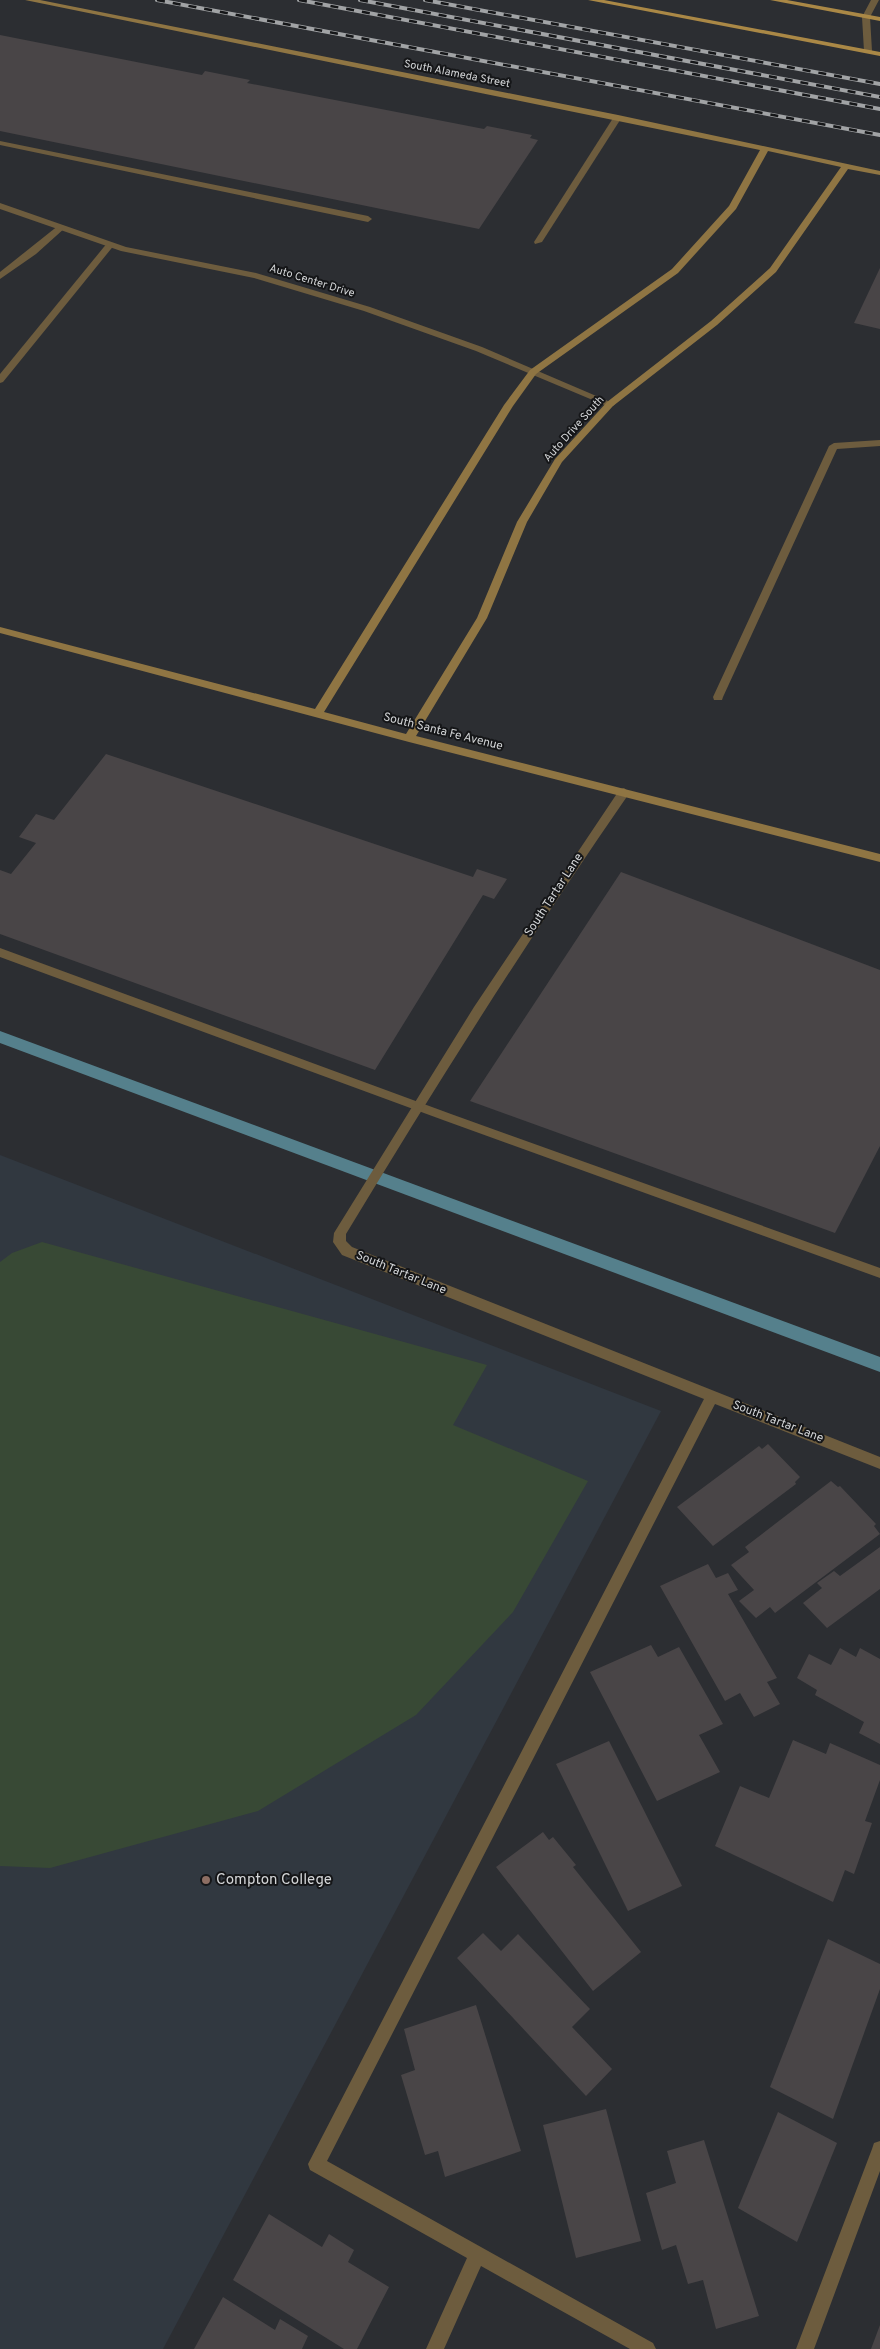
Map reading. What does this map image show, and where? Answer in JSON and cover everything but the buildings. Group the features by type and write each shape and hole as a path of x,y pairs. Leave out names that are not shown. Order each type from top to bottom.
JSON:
{"main road":[{"path":"592,0 880,54"},
{"path":"774,0 880,19"}],"street":[{"name":"South Alameda Street","path":"29,0 618,118 880,173"},
{"path":"868,52 866,17 875,0"},
{"path":"538,242 618,118"},
{"path":"0,143 368,219"},
{"path":"317,714 504,413 534,372 674,271 733,206 765,150"},
{"name":"Auto Drive South","path":"409,738 482,618 522,522 558,461 610,404 714,323 773,270 846,166"},
{"name":"Auto Center Drive","path":"0,206 124,249 256,276 367,310 479,348 610,404"},
{"path":"0,276 34,252 62,227"},
{"path":"0,380 111,244"},
{"path":"718,697 834,446 880,443"},
{"name":"South Santa Fe Avenue","path":"0,630 409,738 880,858"},
{"name":"South Tartar Lane","path":"624,792 586,846 404,1126 340,1233 339,1242 347,1251 880,1463"},
{"path":"0,952 880,1273"},
{"path":"647,2349 316,2164 712,1397"},
{"path":"805,2349 880,2149"},
{"path":"435,2349 478,2254"}],"shaded area":[{"name":"Compton College","path":"0,1155 661,1411 163,2349 0,2349"}],"green space":[{"path":"42,1242 487,1365 453,1425 588,1481 513,1612 416,1715 258,1811 50,1868 0,1866 0,1262 12,1253"}],"waterway":[{"path":"0,1037 880,1365"}],"railway":[{"path":"157,0 880,135"},
{"path":"299,0 880,109"},
{"path":"360,0 880,97"},
{"path":"425,0 880,84"}],"place":[{"name":"Compton College","path":"206,1880"}]}
